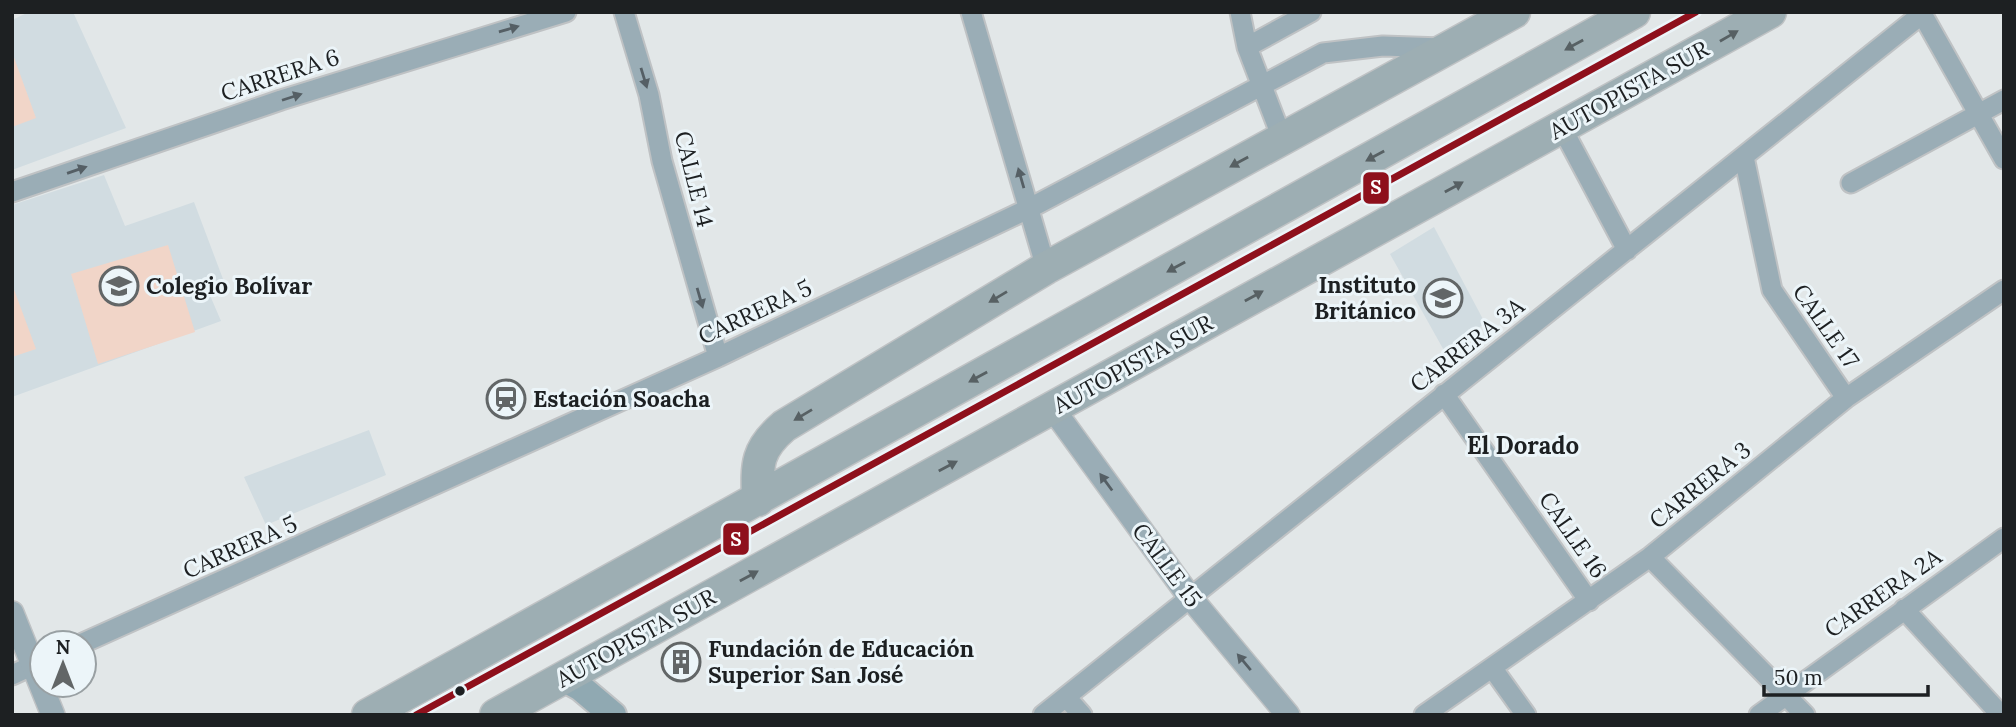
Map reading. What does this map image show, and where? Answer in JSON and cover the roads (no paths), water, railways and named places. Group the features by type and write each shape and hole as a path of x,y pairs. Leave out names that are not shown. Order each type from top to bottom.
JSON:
{"highway":[{"path":"758,500 757,466 766,442 784,426 1046,268 1514,12"},
{"path":"368,715 1634,12"},
{"name":"AUTOPISTA SUR","path":"496,715 1770,12"}],"main road":[{"path":"562,678 581,688 613,715"}],"street":[{"name":"CARRERA 6","path":"12,192 281,100 566,12"},
{"name":"CALLE 14","path":"624,12 649,95 662,161 718,357"},
{"path":"971,12 1046,268"},
{"path":"1240,12 1247,47 1282,138"},
{"path":"1247,47 1311,12"},
{"path":"1921,13 2004,159"},
{"name":"CARRERA 3A","path":"1043,715 1189,596 1628,250 1921,13"},
{"name":"CARRERA 5","path":"98,636 718,357 1030,208 1323,53 1383,46 1448,48"},
{"path":"1851,183 2004,100"},
{"path":"1562,128 1628,250"},
{"name":"CALLE 17","path":"1744,157 1772,290 1846,398"},
{"name":"CARRERA 3","path":"1424,715 1650,557 1846,398 2004,290"},
{"name":"CALLE 16","path":"1444,394 1589,601"},
{"name":"CALLE 15","path":"1053,410 1189,596 1288,715"},
{"name":"CARRERA 2A","path":"1759,715 1784,694 2004,538"},
{"path":"1650,557 1805,715"},
{"path":"1904,609 2001,715"},
{"path":"12,613 28,664"},
{"path":"1493,669 1526,715"},
{"path":"1066,697 1082,715"},
{"path":"45,699 53,715"}],"place":[{"name":"Colegio Bolívar","path":"119,286"},
{"name":"Instituto Británico","path":"1443,298"},
{"name":"Estación Soacha","path":"506,399"},
{"name":"Fundación de Educación Superior San José","path":"681,662"}],"district":[{"name":"El Dorado","path":"1523,446"}]}
